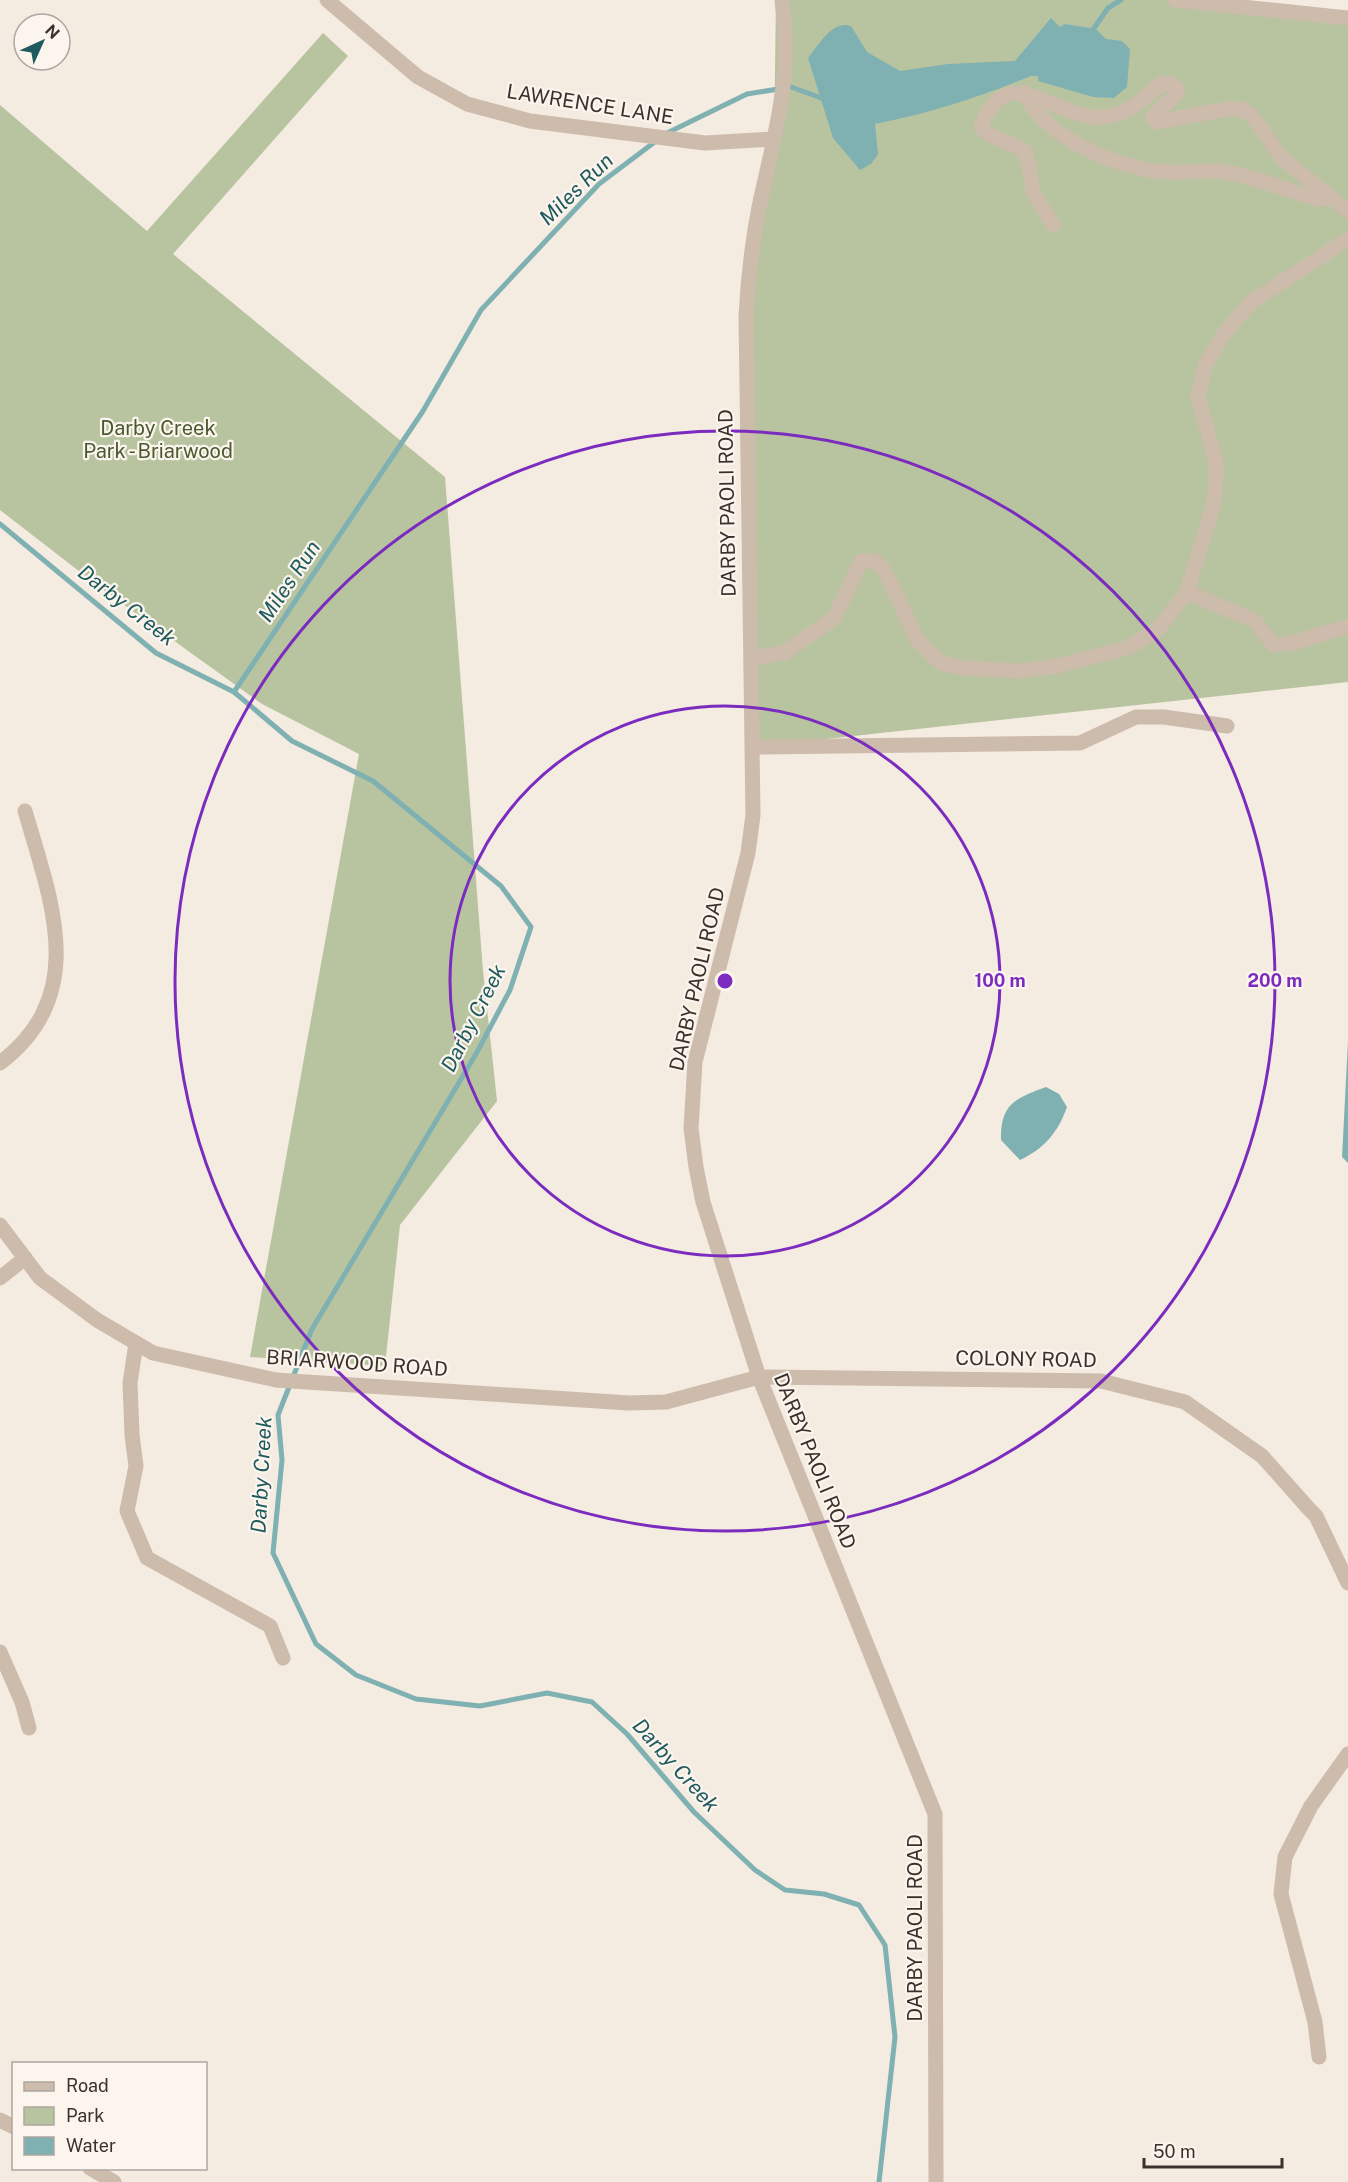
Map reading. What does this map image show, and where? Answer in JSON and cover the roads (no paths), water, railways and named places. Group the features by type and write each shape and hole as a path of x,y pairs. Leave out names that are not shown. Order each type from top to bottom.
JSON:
{"street":[{"name":"LAWRENCE LANE","path":"327,0 417,77 468,104 530,121 705,143 774,139"},
{"name":"DARBY PAOLI ROAD","path":"782,0 787,52 783,100 749,268 746,316 754,747 753,815 748,853 695,1062 691,1128 703,1202 759,1377 935,1814 936,2182"},
{"path":"1175,0 1348,18"},
{"path":"1053,225 1033,192 1029,164 1024,150 988,134 981,127 988,108 1005,96 1024,92 1062,109 1101,118 1126,112 1162,83 1172,84 1178,89 1176,96 1155,112 1152,118 1156,122 1227,109 1242,109 1252,116 1282,158 1321,187 1348,211"},
{"path":"1024,92 1029,103 1064,134 1082,148 1110,159 1169,172 1202,170 1227,173 1317,199 1331,198"},
{"path":"752,658 784,653 834,618 861,561 875,561 884,569 918,641 941,663 963,668 1020,671 1057,666 1127,648 1157,630 1187,592 1215,499 1216,462 1198,397 1205,366 1223,334 1250,303 1348,239"},
{"path":"1187,592 1255,621 1274,645 1293,643 1348,626"},
{"path":"754,747 1080,743 1136,717 1164,717 1227,726"},
{"path":"0,1063 36,1026 54,987 58,946 46,887 25,811"},
{"name":"BRIARWOOD ROAD","path":"0,1224 40,1278 97,1320 153,1353 276,1380 630,1403 666,1402 759,1377"},
{"path":"0,1278 25,1258"},
{"path":"136,1343 130,1383 136,1466 127,1511 147,1557 270,1626 283,1658"},
{"name":"COLONY ROAD","path":"759,1377 1101,1381 1185,1402 1262,1456 1316,1516 1348,1583"},
{"path":"0,1652 22,1702 29,1728"},
{"path":"1319,2056 1315,2022 1281,1894 1285,1857 1311,1806 1348,1754"},
{"path":"92,2170 114,2182"}],"water":[{"path":"1051,18 1060,27 1065,24 1096,29 1106,39 1122,41 1130,49 1127,87 1114,98 1093,97 1038,81 1038,76 1031,76 954,104 875,124 878,154 871,164 860,170 833,138 808,58 832,30 844,25 851,26 867,52 900,71 948,64 1015,61"},
{"path":"1348,1041 1348,1163 1342,1157"},
{"path":"1046,1087 1059,1094 1067,1107 1050,1138 1037,1150 1020,1160 1001,1140 1003,1118 1007,1110 1018,1099"}],"waterway":[{"name":"Miles Run","path":"1090,34 1108,8 1121,0"},
{"name":"Miles Run","path":"663,135 747,94 791,87 827,100"},
{"name":"Miles Run","path":"234,692 423,411 481,310 599,184 656,141"},
{"name":"Darby Creek","path":"0,524 156,653 234,692 292,741 373,781 501,886 531,927 510,990 476,1054 312,1329 278,1415 282,1460 273,1553 316,1644 356,1675 416,1699 480,1706 547,1693 592,1702 627,1734 694,1812 755,1870 785,1890 824,1894 859,1905 885,1945 895,2037 879,2182"}],"park label":[{"name":"Darby Creek Park - Briarwood","path":"158,440"}]}
